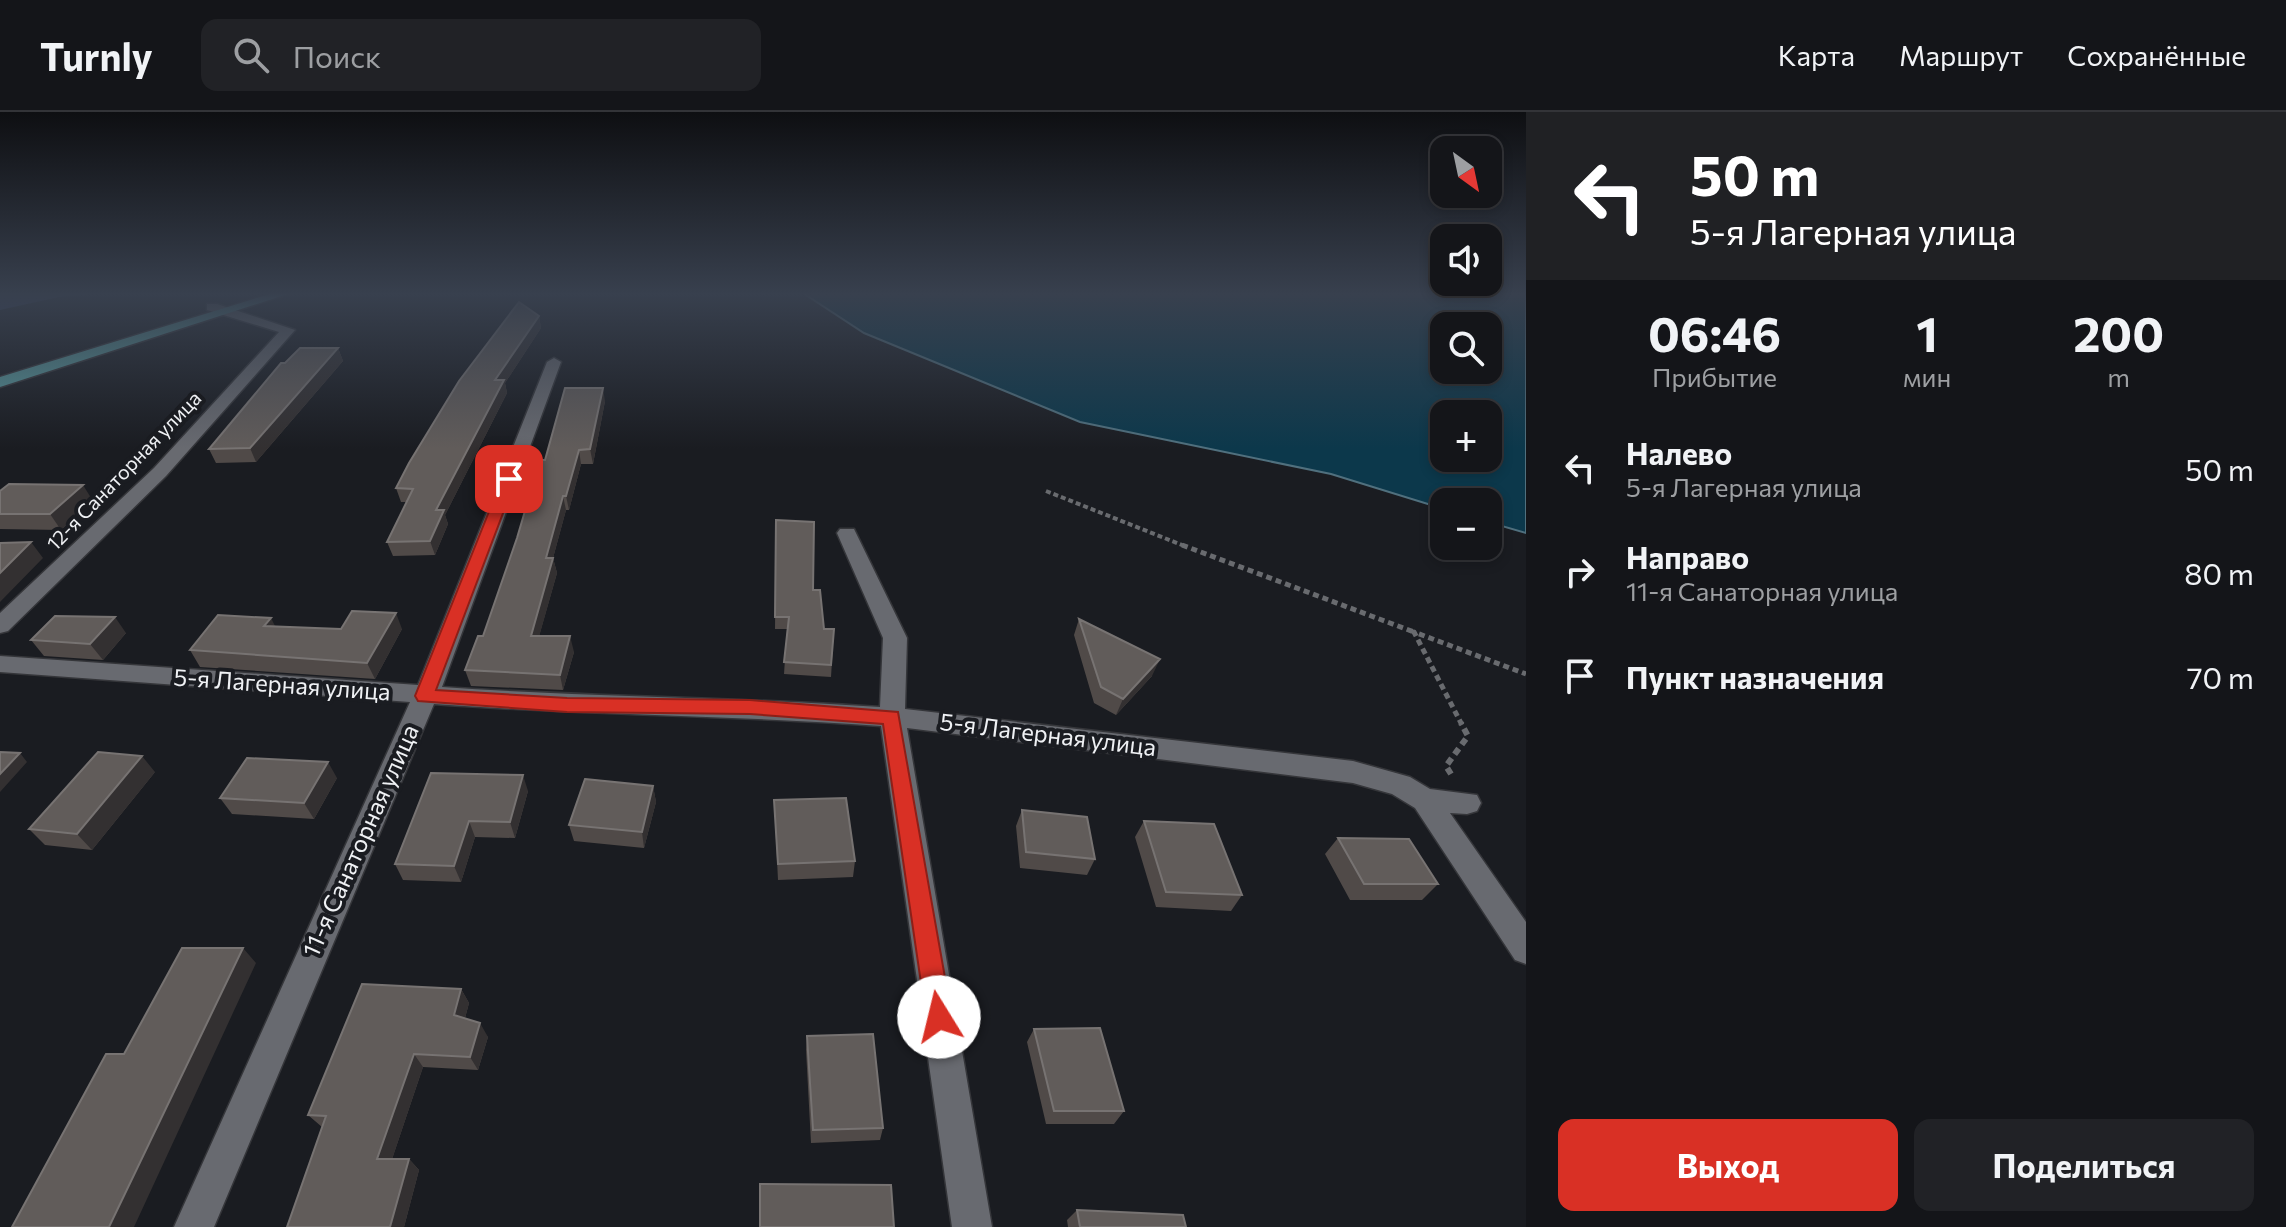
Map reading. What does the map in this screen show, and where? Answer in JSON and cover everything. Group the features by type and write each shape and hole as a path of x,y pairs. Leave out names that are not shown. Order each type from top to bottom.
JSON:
{"main road":[{"path":"0,371 94,345"},
{"path":"0,382 113,345"}],"street":[{"name":"12-я Санаторная улица","path":"0,626 160,472 274,345"},
{"name":"11-я Санаторная улица","path":"194,1227 425,696 554,362"},
{"path":"847,533 895,638 892,717 972,1227"},
{"name":"5-я Лагерная улица","path":"0,664 567,705 750,707 892,717 1353,772 1400,785 1425,800 1467,803"},
{"path":"1425,800 1526,949"}],"path":[{"path":"1046,491 1194,550 1526,674"},
{"path":"1414,632 1468,736 1446,766 1467,803"}],"shaded area":[{"path":"893,345 1430,345 1430,384 1502,384 1502,345 1526,345 1526,533 1502,526 1502,488 1430,488 1430,505 1331,474 1080,422"}],"building":[{"path":"486,345 519,345 495,380 504,380 436,510 444,510 430,541 387,542 413,489 396,488 459,381"},
{"path":"300,348 338,348 250,448 209,449 281,363 285,363"},
{"path":"565,388 603,388 590,449 579,450 566,496 563,496 546,558 553,558 531,636 570,636 560,675 465,670 478,636 483,636 540,460 545,460"},
{"path":"9,484 83,485 50,514 0,514 0,491"},
{"path":"776,520 814,522 813,590 820,590 824,629 834,629 831,665 784,662 789,617 775,617"},
{"path":"31,542 0,573 0,543"},
{"path":"352,611 396,613 367,663 190,650 218,615 271,618 264,626 341,629"},
{"path":"55,616 115,617 90,644 31,640"},
{"path":"1079,619 1160,659 1123,699 1101,687"},
{"path":"0,752 20,753 0,774"},
{"path":"98,752 142,756 77,834 29,829"},
{"path":"247,758 328,762 304,803 220,798"},
{"path":"431,773 523,775 510,822 469,821 454,866 395,864"},
{"path":"585,779 653,786 642,832 569,825"},
{"path":"846,798 855,861 778,864 774,800"},
{"path":"1022,810 1087,817 1095,859 1026,852"},
{"path":"1144,821 1214,824 1242,895 1166,892"},
{"path":"1338,838 1409,839 1438,884 1364,884"},
{"path":"182,948 243,948 109,1227 12,1227 106,1054 124,1054"},
{"path":"362,984 461,989 454,1015 480,1023 470,1057 414,1054 377,1159 409,1159 390,1227 287,1227 326,1116 308,1115"},
{"path":"1100,1028 1124,1111 1054,1111 1034,1029"},
{"path":"873,1034 883,1128 813,1130 807,1036"},
{"path":"760,1184 891,1185 894,1227 760,1227"},
{"path":"1077,1210 1183,1215 1186,1227 1080,1227"}],"route":[{"path":"509,479 425,696 567,705 750,707 892,717 939,1017"}]}
